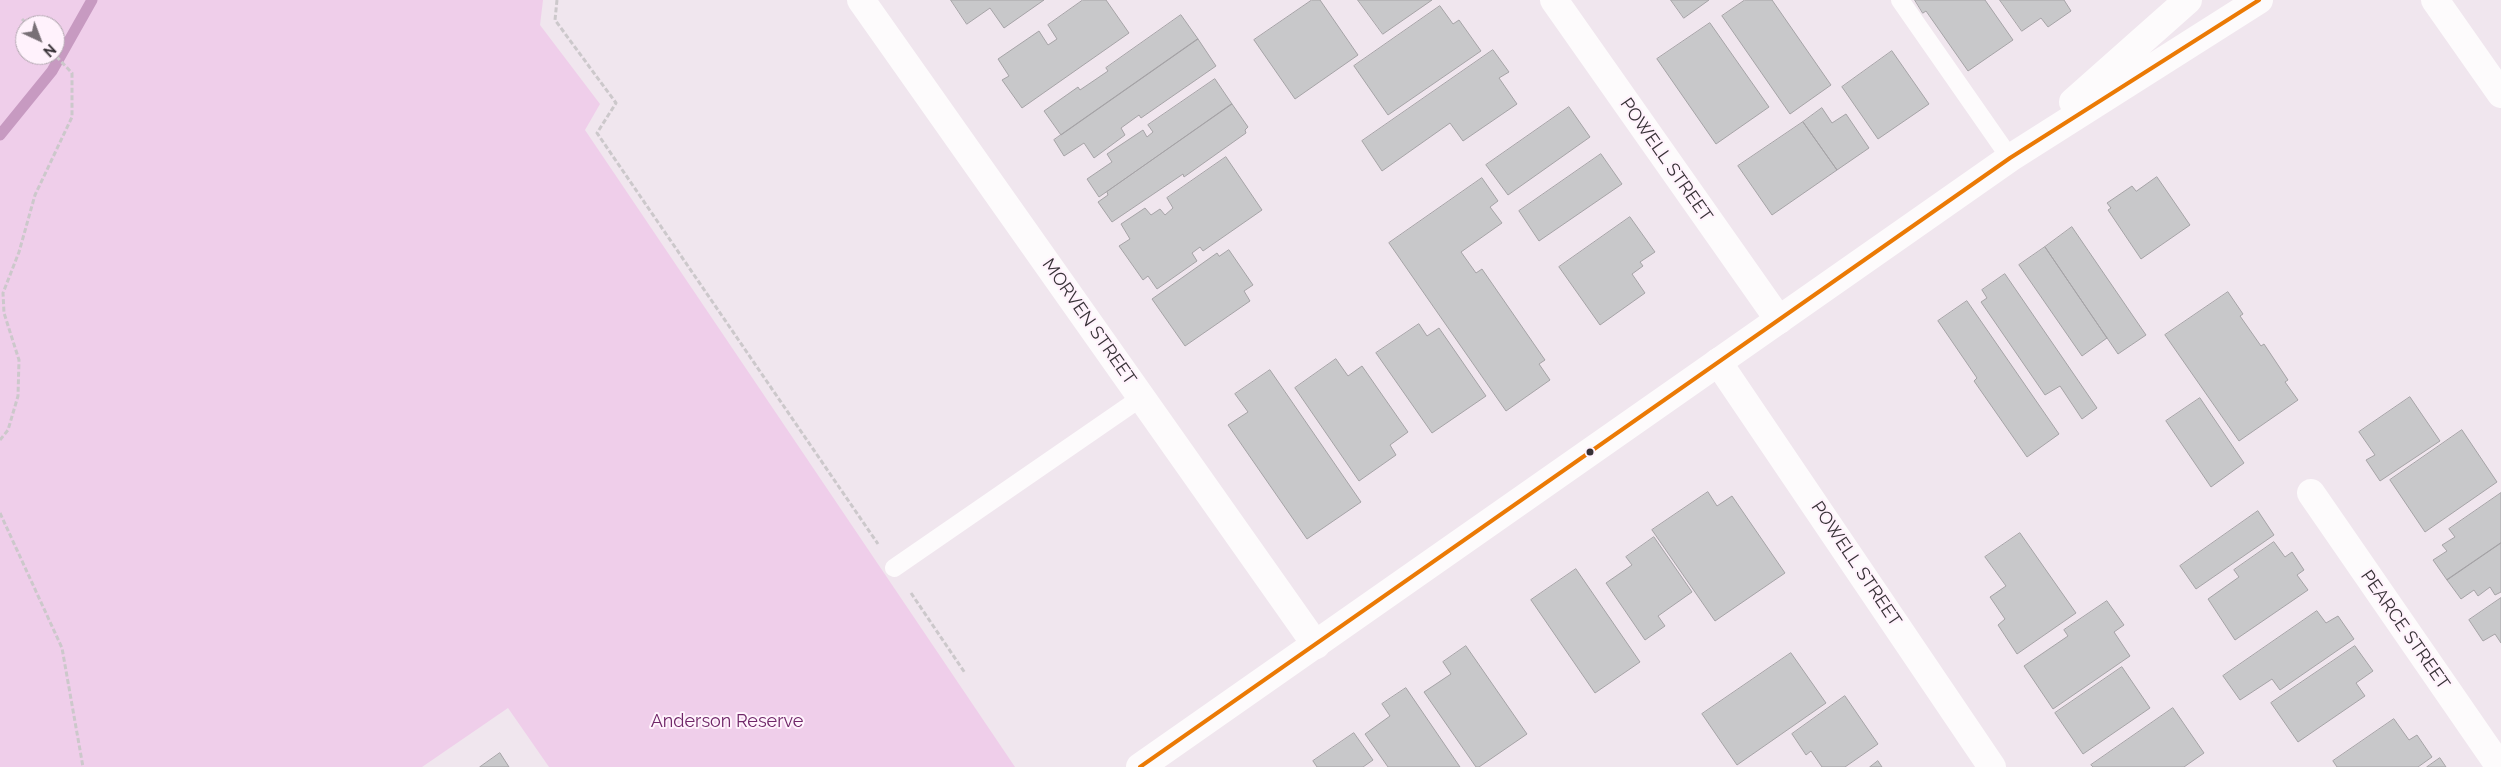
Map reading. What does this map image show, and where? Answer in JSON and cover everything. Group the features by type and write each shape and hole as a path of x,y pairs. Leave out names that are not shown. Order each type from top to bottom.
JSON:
{"street":[{"name":"MORVEN STREET","path":"861,0 1316,645"},
{"name":"POWELL STREET","path":"1554,0 1779,320"},
{"path":"2010,158 2188,0"},
{"path":"1140,767 2010,158 2258,0"},
{"path":"2435,0 2501,94"},
{"name":"POWELL STREET","path":"1718,362 1992,767"},
{"name":"PEARCE STREET","path":"2311,492 2500,767"}],"lane":[{"path":"1900,0 2010,158"},
{"path":"894,568 1142,397"}],"path":[{"path":"557,0 554,20 616,103 597,133 965,673"},
{"path":"0,440 8,430 18,396 19,360 4,312 3,293 19,252 36,195 72,117 72,73 64,65"},
{"path":"0,513 62,648 83,767"}],"green space":[{"name":"Anderson Reserve","path":"0,0 543,0 540,25 600,104 585,130 1015,767 549,767 508,708 422,767 0,767"}],"building":[{"path":"951,0 1044,0 1004,28 990,8 967,24"},
{"path":"1083,0 1106,0 1129,33 1022,108 1002,80 1009,76 998,59 1039,31 1048,45 1057,39 1048,25"},
{"path":"1312,0 1320,0 1358,55 1295,99 1254,40"},
{"path":"1358,0 1432,0 1383,34"},
{"path":"1671,0 1709,0 1684,18"},
{"path":"1745,0 1772,0 1831,85 1790,114 1722,16"},
{"path":"1915,0 1985,0 2013,40 1968,71 1926,11 1923,13"},
{"path":"2000,0 2064,0 2071,11 2048,27 2041,18 2022,31"},
{"path":"1440,6 1453,24 1459,20 1481,51 1388,115 1354,66"},
{"path":"1181,15 1198,39 1061,135 1044,111 1078,87 1080,90 1108,71 1106,68"},
{"path":"1710,23 1769,107 1716,144 1657,59"},
{"path":"1198,39 1216,66 1141,118 1139,115 1121,128 1125,135 1094,158 1084,143 1064,156 1054,140"},
{"path":"1493,50 1509,72 1499,78 1517,104 1463,141 1450,123 1382,171 1362,141"},
{"path":"1892,51 1929,104 1878,139 1842,87"},
{"path":"1215,79 1232,104 1099,197 1087,179 1112,162 1107,154 1143,130 1147,137 1153,132 1148,125"},
{"path":"1232,104 1248,127 1245,130 1246,133 1184,177 1183,174 1112,222 1098,202 1108,195 1107,192"},
{"path":"1569,107 1590,137 1508,195 1486,165"},
{"path":"1822,108 1832,123 1846,114 1869,148 1837,170 1803,122"},
{"path":"1803,122 1837,170 1772,215 1738,166"},
{"path":"1601,154 1622,184 1539,241 1519,211"},
{"path":"1226,157 1262,210 1203,251 1200,247 1192,253 1197,261 1157,289 1148,276 1143,280 1119,246 1130,239 1121,224 1145,208 1151,215 1160,209 1165,215 1173,208 1167,198"},
{"path":"2157,177 2190,225 2141,259 2108,210 2111,208 2107,203 2132,186 2136,191"},
{"path":"1482,178 1498,201 1490,207 1502,223 1461,252 1476,273 1482,269 1545,360 1539,364 1550,380 1506,411 1389,243"},
{"path":"1630,217 1655,252 1640,262 1643,266 1632,274 1645,293 1600,325 1559,267"},
{"path":"2072,227 2146,335 2118,354 2045,247"},
{"path":"2045,247 2107,338 2082,356 2019,265"},
{"path":"1229,250 1253,285 1244,291 1250,301 1185,346 1152,299 1217,253 1219,256"},
{"path":"2005,274 2097,408 2082,419 2060,386 2045,395 1981,302 1987,298 1982,290"},
{"path":"2228,292 2243,314 2240,316 2261,346 2264,344 2288,380 2285,382 2298,400 2239,441 2165,335"},
{"path":"1967,301 2059,434 2027,457 1974,381 1977,378 1938,321"},
{"path":"1419,324 1427,336 1439,328 1486,396 1432,433 1376,353"},
{"path":"1336,359 1348,376 1362,366 1408,432 1390,445 1396,455 1359,481 1295,388"},
{"path":"1270,370 1361,502 1307,539 1228,425 1248,412 1235,394"},
{"path":"2410,397 2440,441 2380,481 2366,460 2375,455 2359,432"},
{"path":"2200,398 2244,463 2211,487 2166,421"},
{"path":"2462,430 2497,482 2425,532 2390,480"},
{"path":"1708,492 1717,506 1732,496 1785,573 1715,621 1652,530"},
{"path":"2501,493 2501,543 2447,580 2433,560 2447,551 2442,545 2455,537 2449,529"},
{"path":"2258,511 2274,535 2196,589 2180,566"},
{"path":"2020,533 2076,613 2017,654 1998,625 2005,619 1990,597 2006,586 1985,557"},
{"path":"1654,537 1692,592 1658,616 1665,626 1645,640 1606,583 1632,565 1626,557"},
{"path":"2274,542 2285,557 2292,552 2304,570 2297,575 2308,590 2235,640 2208,599 2239,577 2234,570"},
{"path":"2501,543 2501,592 2495,595 2490,587 2478,596 2474,590 2461,599 2447,580"},
{"path":"1576,569 1640,662 1595,693 1531,600"},
{"path":"2501,598 2501,643 2495,634 2483,641 2469,620"},
{"path":"2107,601 2124,625 2114,632 2130,656 2053,709 2024,666 2068,636 2064,630"},
{"path":"2317,611 2326,623 2338,616 2354,639 2280,690 2272,679 2240,700 2223,676"},
{"path":"1466,646 1527,734 1479,767 1476,767 1424,692 1451,674 1443,662"},
{"path":"2355,646 2373,671 2356,683 2365,696 2298,742 2271,703"},
{"path":"1791,653 1826,703 1737,765 1702,714"},
{"path":"2122,667 2150,708 2083,754 2055,713"},
{"path":"1406,688 1460,767 1388,767 1365,734 1390,716 1382,704"},
{"path":"1845,696 1878,744 1845,767 1822,767 1811,751 1806,755 1792,734"},
{"path":"2173,708 2204,753 2184,767 2093,767 2091,765"},
{"path":"2394,719 2409,740 2417,735 2432,757 2418,767 2337,767 2333,761"},
{"path":"1354,733 1373,760 1363,767 1317,767 1313,761"},
{"path":"500,753 509,767 480,767"},
{"path":"2440,758 2446,767 2427,767"},
{"path":"1878,761 1882,767 1870,767"}],"waterway":[{"path":"0,135 52,71 92,0"}],"transit line":[{"path":"1140,767 2010,158 2259,0"}]}
